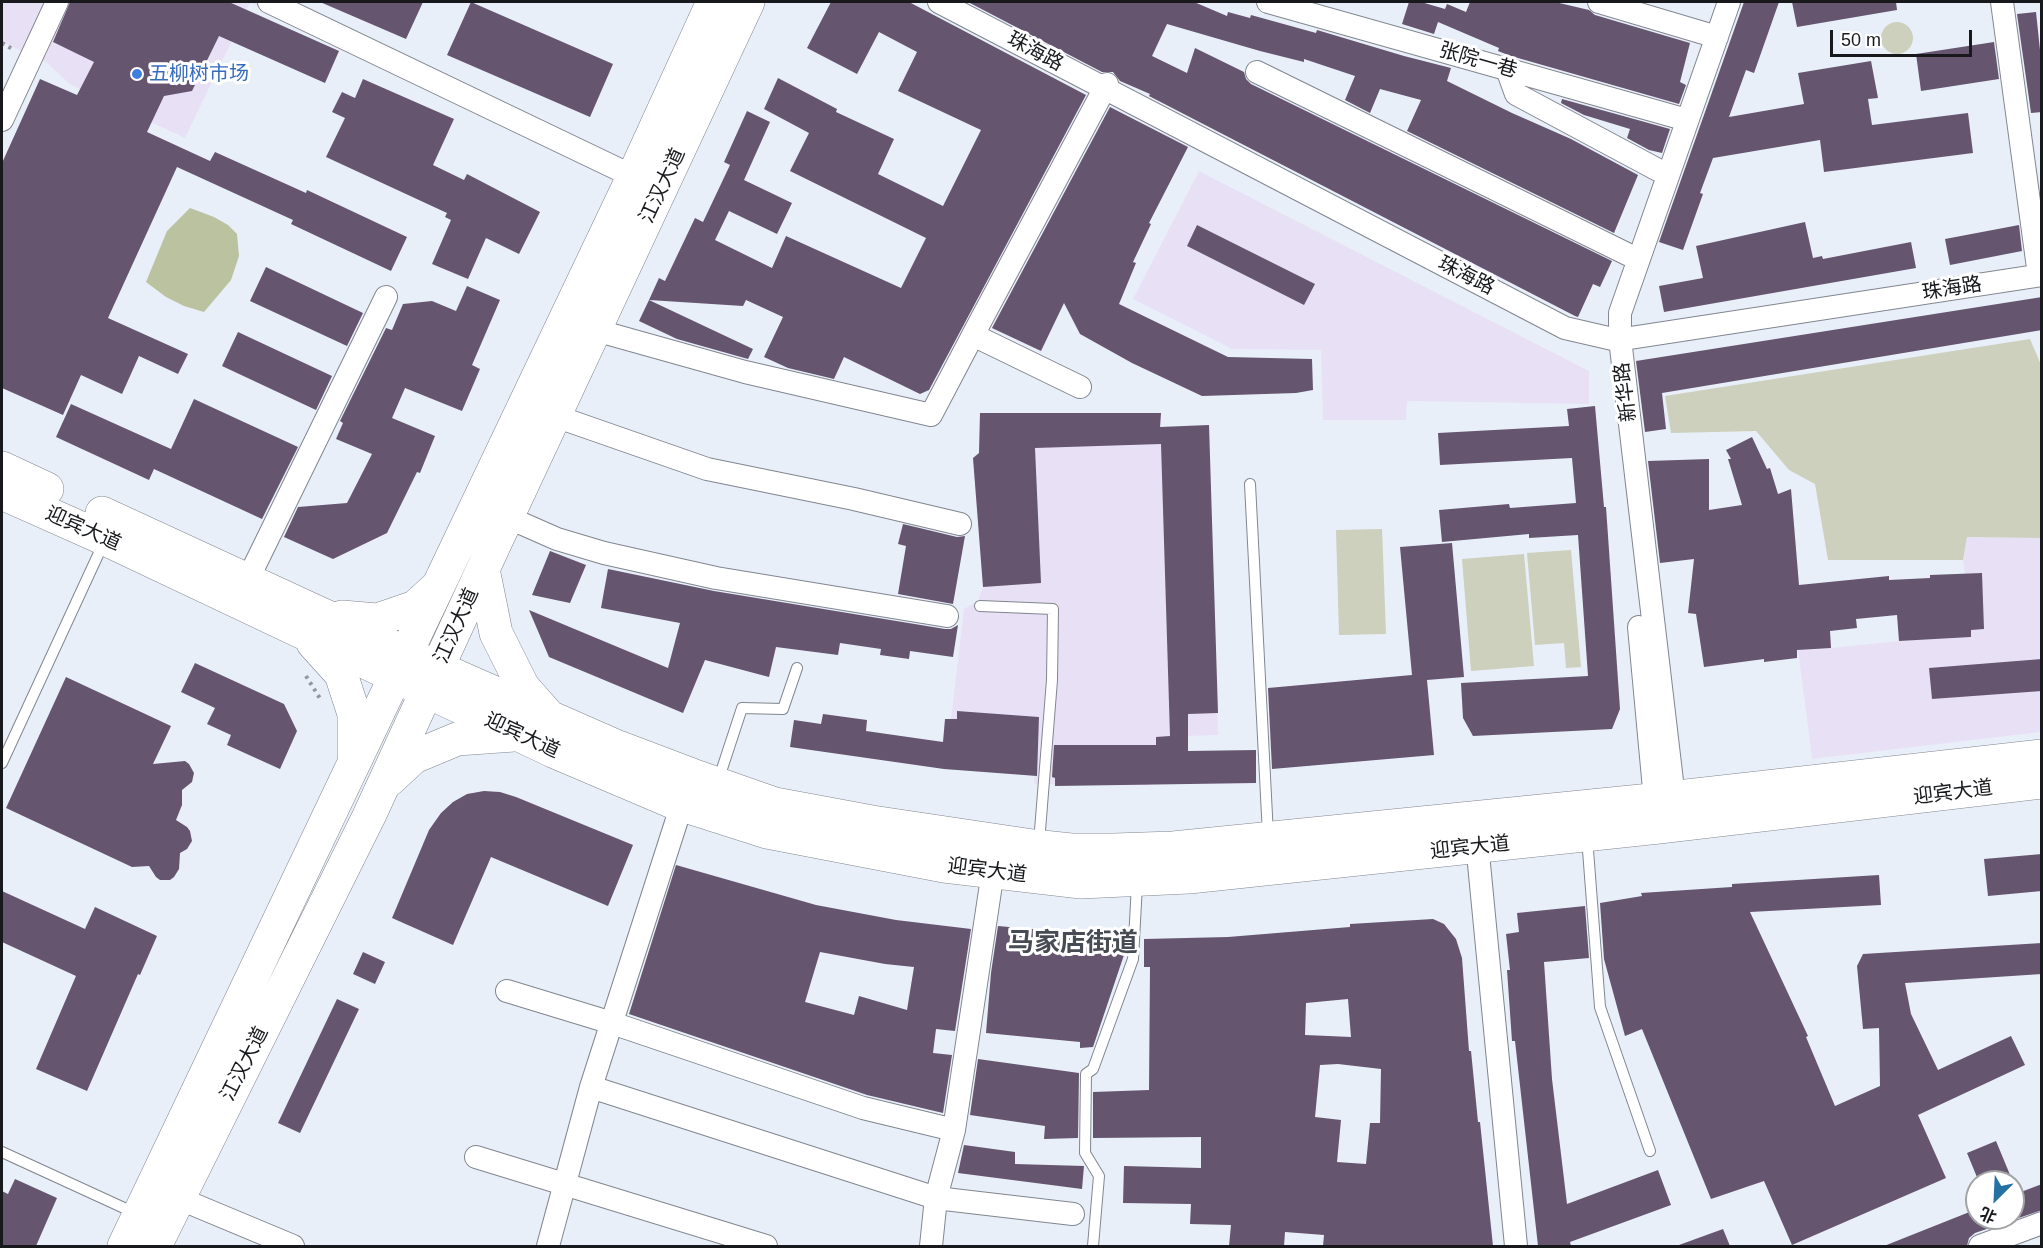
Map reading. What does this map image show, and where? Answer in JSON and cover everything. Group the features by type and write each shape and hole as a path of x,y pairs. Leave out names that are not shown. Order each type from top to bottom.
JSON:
{"main road":[{"name":"江汉大道","path":"663,150 713,2"},
{"name":"江汉大道","path":"124,1246 438,586 628,225 663,150 748,2"},
{"name":"江汉大道","path":"155,1246 384,785 433,680 595,330 628,225"},
{"name":"迎宾大道","path":"2,468 249,579 317,625"},
{"name":"迎宾大道","path":"2,493 105,539 317,625 433,680 517,735 682,804 767,832 944,866 1081,882 1137,881 1232,873 1664,799 2042,756"},
{"path":"483,569 496,633 523,687 549,717"},
{"path":"354,761 354,714 341,674 317,625 377,620 415,607 438,586"},
{"name":"迎宾大道","path":"433,680 549,717 618,747 775,804 872,822 1071,850 1146,850 1268,839 1476,833 1587,835 2042,782"},
{"path":"384,785 414,757 457,739 517,735"}],"street":[{"path":"2,120 57,2"},
{"path":"269,2 647,183"},
{"name":"珠海路","path":"939,2 1106,86"},
{"name":"珠海路","path":"952,2 1106,86 1565,328 1615,336 2040,270"},
{"name":"张院一巷","path":"1268,2 1682,116"},
{"name":"张院一巷","path":"1289,2 1682,116"},
{"path":"1599,2 1711,32"},
{"path":"1617,2 1711,32"},
{"name":"新华路","path":"1711,32 1714,2"},
{"name":"新华路","path":"1615,336 1620,313 1682,116 1711,32 1729,2"},
{"path":"2002,2 2040,270"},
{"path":"1507,69 1516,94 1658,170"},
{"path":"1257,72 1629,255"},
{"path":"595,330 745,372 931,416 1106,86"},
{"name":"新华路","path":"1664,799 1611,309 1658,170 1682,116"},
{"path":"249,579 386,297"},
{"path":"973,335 1080,387"},
{"path":"555,416 707,469 854,499 960,524"},
{"path":"507,517 557,539 594,550 716,578 947,616"},
{"path":"548,1246 591,1087 682,804"},
{"path":"1476,833 1516,1246"},
{"path":"931,1246 936,1198 954,1130 993,871"},
{"path":"507,991 612,1023 862,1108 954,1130"},
{"path":"591,1087 936,1198 1073,1214"},
{"path":"476,1157 766,1246"},
{"path":"178,1198 293,1246"},
{"path":"1980,1246 2042,1223"}],"lane":[{"path":"1250,484 1268,839"},
{"path":"2,763 105,539"},
{"path":"980,606 1053,609 1052,680 1039,847"},
{"path":"717,784 742,708 783,710 797,668"},
{"path":"1587,835 1600,1007 1650,1151"},
{"path":"1093,1246 1099,1176 1085,1153 1086,1074 1093,1069 1133,959 1137,881"},
{"path":"2,1152 139,1215"}],"path":[{"path":"304,673 323,704"}],"shaded area":[{"name":"五柳树市场","path":"2,2 267,2 264,8 250,3 185,138 71,85 47,63 2,42"},
{"path":"1199,171 1589,371 1589,404 1407,401 1406,420 1323,420 1321,350 1232,349 1133,299"},
{"path":"980,413 1161,413 1161,427 1209,425 1218,735 1188,736 1188,757 1150,758 1150,785 1034,784 1039,717 958,711 957,720 951,719 964,609 978,601 983,587 973,458 979,453"},
{"path":"1967,537 2041,538 2041,732 1812,759 1798,649 1971,637 1970,607 1963,560"}],"green space":[{"path":"1897,22 1908,27 1913,38 1908,49 1897,54 1886,49 1881,38 1886,27"},
{"path":"190,208 214,217 228,225 237,234 239,256 231,280 204,312 166,297 146,282 167,231"},
{"path":"2030,339 2041,365 2041,538 1967,537 1963,560 1828,560 1815,484 1789,470 1756,431 1671,433 1665,396"},
{"path":"1382,529 1386,634 1339,635 1336,530"},
{"path":"1571,550 1581,667 1566,668 1564,643 1535,645 1527,553"},
{"path":"1524,554 1534,666 1471,671 1462,559"}],"building":[{"path":"70,2 229,2 339,51 325,83 219,36 192,91 164,96 147,132 210,161 215,152 306,193 307,190 407,237 391,271 291,224 293,220 177,167 108,318 188,354 178,374 139,356 122,394 81,375 63,415 2,388 2,163 40,79 77,95 94,62 53,42"},
{"path":"320,2 423,2 406,39"},
{"path":"471,2 613,64 590,117 447,55"},
{"path":"831,2 909,2 1086,95 929,390 920,394 844,357 834,379 788,368 764,357 783,317 746,300 743,306 649,300 659,278 665,281 695,218 703,222 730,165 724,162 747,111 770,122 744,180 792,203 777,234 729,211 715,240 772,268 786,236 901,288 926,238 790,171 809,133 764,109 778,78 837,109 836,112 894,139 878,174 943,206 981,130 898,91 917,52 879,32 857,74 807,48"},
{"path":"968,2 1194,2 1227,16 1228,12 1250,18 1251,15 1316,33 1317,30 1451,68 1447,81 1571,139 1638,175 1614,233 1407,131 1421,100 1380,89 1370,113 1345,100 1355,76 1304,59 1304,62 1260,51 1167,24 1152,56 1187,73 1195,48 1244,72 1251,84 1612,261 1600,287 1593,284 1578,317 1575,316 1149,96 1150,94 1120,81 1113,72 1102,72"},
{"path":"1409,2 1421,2 1445,9 1447,4 1466,12 1470,2 1555,2 1589,10 1595,15 1690,43 1680,82 1686,85 1679,104 1511,56 1498,51 1499,48 1438,22 1434,34 1402,24"},
{"path":"1744,2 1779,2 1754,73 1746,70 1729,117 1804,104 1798,73 1871,61 1878,98 1868,99 1872,125 1968,113 1973,153 1824,172 1820,140 1713,158 1683,250 1659,242"},
{"path":"1792,2 1896,2 1897,10 1797,27"},
{"path":"2036,12 2042,69 2042,112 2031,113 2017,14"},
{"path":"1994,42 1999,79 1921,91 1916,54"},
{"path":"363,79 454,119 433,165 464,180 467,174 540,212 519,254 486,238 468,279 432,264 451,220 445,217 447,213 326,157 345,118 332,112 342,92 355,98"},
{"path":"1562,99 1670,129 1662,153 1649,150 1627,138 1630,129 1584,115 1561,103"},
{"path":"1110,107 1188,147 1149,223 1151,224 1133,262 1136,263 1119,304 1228,357 1312,359 1313,390 1296,393 1202,396 1132,363 1080,334 1064,303 1041,351 992,328"},
{"path":"1805,222 1813,258 1822,256 1823,259 1911,242 1916,268 1664,312 1659,286 1703,278 1696,246"},
{"path":"1197,225 1315,284 1304,305 1187,246"},
{"path":"2019,225 2022,251 1950,265 1945,239"},
{"path":"266,267 363,313 347,346 250,301"},
{"path":"467,286 500,300 472,365 480,369 462,411 405,388 392,418 435,436 420,473 417,472 387,533 333,559 284,537 298,507 347,503 372,454 336,439 343,423 340,421 386,328 392,330 403,304 432,301 456,311"},
{"path":"2042,297 2042,330 1662,393 1666,429 1645,432 1636,361"},
{"path":"649,300 753,349 748,359 677,339 639,321"},
{"path":"238,332 332,376 316,410 222,366"},
{"path":"194,399 298,447 262,519 154,469 149,480 56,437 71,404 171,449"},
{"path":"1595,406 1604,507 1606,507 1620,709 1612,729 1473,736 1463,718 1461,683 1588,676 1578,535 1529,538 1529,534 1442,542 1439,510 1509,504 1510,508 1576,503 1572,458 1440,465 1438,433 1569,426 1567,409"},
{"path":"980,413 1161,413 1160,427 1209,425 1218,713 1188,714 1188,751 1256,750 1256,783 1055,786 1055,778 1052,777 1054,745 1156,745 1156,737 1170,736 1161,444 1035,448 1041,583 983,587 973,458 979,453"},
{"path":"1752,437 1767,469 1770,468 1778,494 1791,489 1799,585 1889,576 1889,580 1930,578 1930,575 1982,573 1984,629 1971,630 1971,637 1899,641 1897,615 1856,619 1857,628 1830,631 1831,648 1797,650 1797,658 1764,662 1764,659 1704,667 1696,614 1688,613 1694,559 1660,563 1648,461 1709,459 1709,510 1742,505 1728,459 1731,459 1726,450"},
{"path":"903,524 957,537 965,536 953,604 898,594 906,546 898,544"},
{"path":"1452,543 1464,677 1427,680 1434,755 1272,769 1268,688 1412,675 1400,547"},
{"path":"550,551 586,565 570,603 532,595"},
{"path":"608,569 714,591 945,629 958,625 953,657 910,651 909,659 880,655 881,649 840,643 838,655 776,647 769,677 705,660 683,713 549,657 529,610 668,668 680,623 601,608"},
{"path":"2042,659 2042,691 1932,699 1929,668"},
{"path":"195,663 284,704 297,731 280,769 227,745 231,735 207,724 215,708 181,692"},
{"path":"66,677 171,726 153,764 185,761 194,773 192,782 182,790 182,805 176,820 187,827 192,841 187,849 180,853 179,869 170,880 160,880 149,866 132,867 6,808"},
{"path":"957,711 1039,717 1037,776 944,769 790,747 794,720 821,724 823,714 867,720 866,731 943,742 945,719 957,719"},
{"path":"484,791 500,792 516,797 633,845 608,906 491,857 453,945 392,918 429,830 441,813 453,802 467,794"},
{"path":"2042,854 2042,891 1988,896 1984,859"},
{"path":"676,865 816,905 896,920 971,929 955,1031 936,1029 933,1053 952,1055 943,1113 867,1095 629,1014","holes":["820,952 914,967 907,1010 859,996 854,1015 805,1002"]},
{"path":"1879,875 1881,905 1750,912 1808,1036 1806,1037 1835,1106 1880,1086 1879,1028 1863,1029 1857,966 1863,954 2042,943 2042,974 1905,983 1911,1014 1938,1070 2011,1036 2025,1065 1918,1115 1946,1178 1792,1245 1764,1181 1711,1199 1642,1029 1625,1036 1604,959 1600,903 1642,896 1641,893 1732,887 1732,884"},
{"path":"2,891 85,929 95,907 157,936 87,1091 36,1069 76,976 2,942"},
{"path":"1585,906 1589,958 1544,962 1552,1079 1567,1204 1658,1170 1671,1205 1570,1242 1571,1246 1538,1246 1515,1041 1512,1041 1507,970 1510,970 1506,934 1519,932 1517,913"},
{"path":"1433,919 1444,924 1456,939 1462,958 1469,1051 1471,1051 1478,1122 1480,1122 1493,1246 1323,1246 1324,1235 1285,1232 1284,1246 1229,1246 1231,1225 1190,1224 1191,1204 1123,1203 1124,1166 1201,1168 1201,1137 1093,1138 1093,1092 1149,1090 1150,967 1144,967 1144,939 1228,937 1350,927 1350,924","holes":["1348,999 1351,1037 1305,1035 1306,1003","1338,1064 1381,1069 1380,1123 1370,1123 1366,1164 1337,1162 1341,1120 1315,1117 1320,1065"]},
{"path":"998,926 1075,933 1126,933 1126,949 1093,1047 1080,1048 1080,1042 986,1033"},
{"path":"363,952 385,962 375,984 353,974"},
{"path":"337,999 359,1009 300,1133 278,1123"},
{"path":"978,1059 1079,1073 1078,1138 1044,1139 1045,1126 970,1115"},
{"path":"1996,1141 2008,1170 1974,1170 1967,1153"},
{"path":"964,1145 1015,1152 1015,1164 1084,1166 1082,1189 958,1173"},
{"path":"15,1179 57,1198 36,1246 2,1246 2,1191 8,1194"},
{"path":"2042,1184 2042,1210 2025,1216 2025,1190"},
{"path":"1965,1214 1965,1230 1984,1230 1969,1238 1967,1246 1884,1246"},
{"path":"1723,1229 1730,1246 1679,1245"}],"place":[{"name":"五柳树市场","path":"137,74"}],"district":[{"name":"马家店街道","path":"1073,944"}]}
